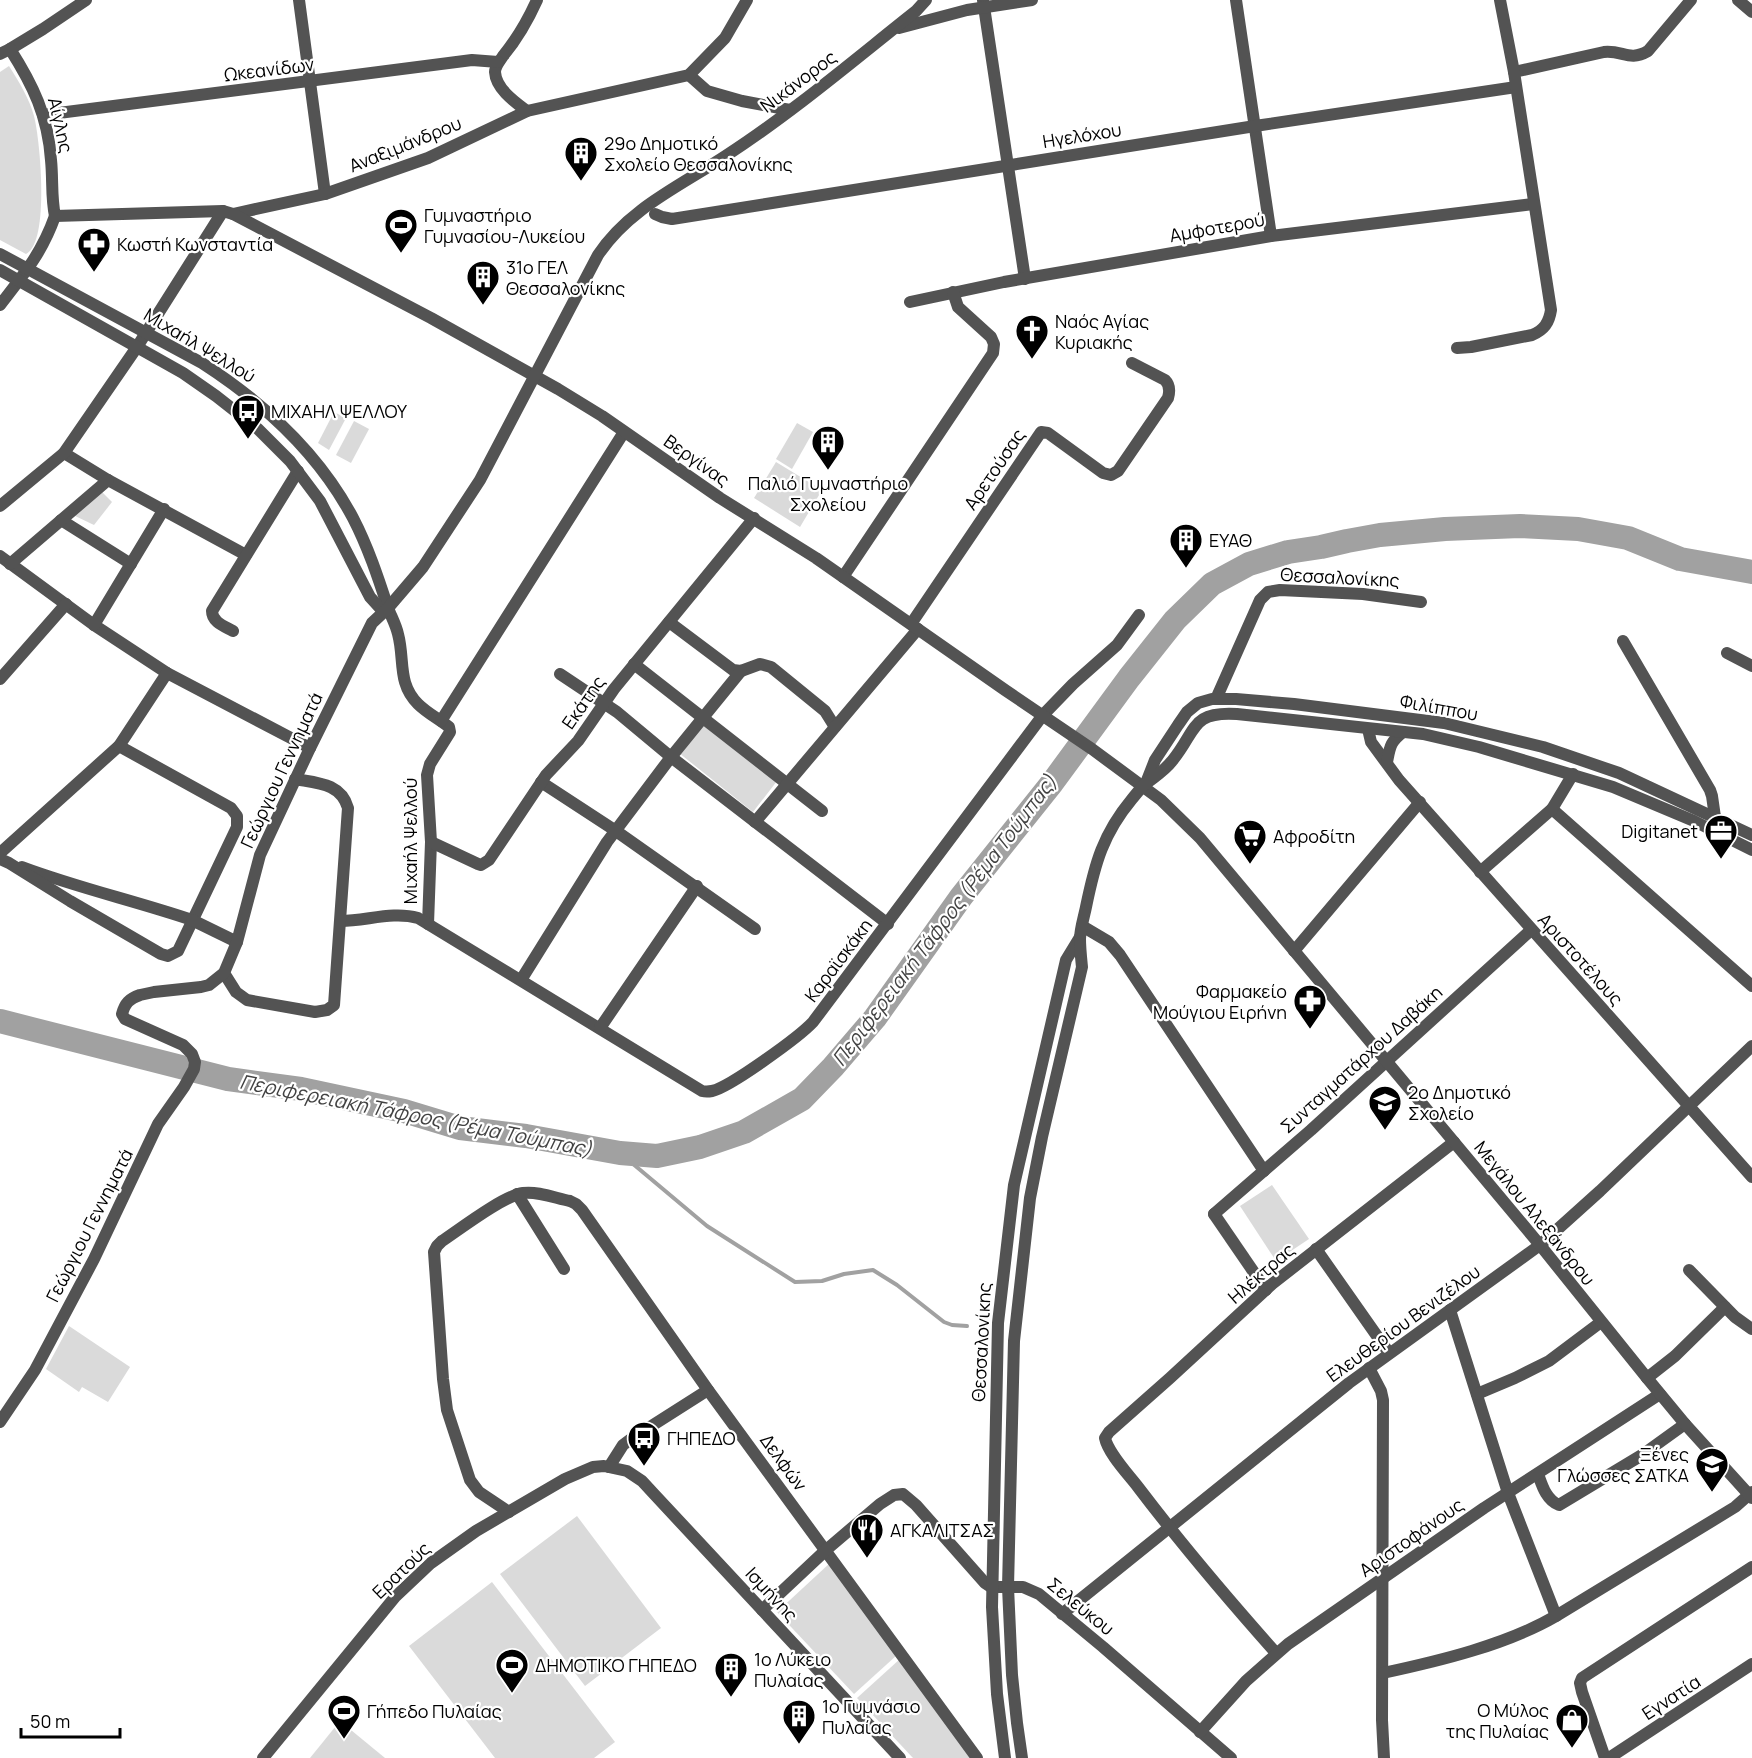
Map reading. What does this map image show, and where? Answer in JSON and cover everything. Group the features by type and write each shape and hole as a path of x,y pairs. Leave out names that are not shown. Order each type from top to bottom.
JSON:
{"street":[{"path":"5,51 86,0"},
{"path":"299,0 325,194"},
{"path":"526,111 512,100 498,83 495,71 498,62 525,24 537,0"},
{"path":"747,0 726,38 689,75 707,91 742,101 790,110"},
{"name":"Νικάνορος","path":"534,376 598,255 613,235 657,199 727,155 790,110 916,11 926,0"},
{"path":"892,30 984,4 1032,0"},
{"path":"1236,0 1271,236"},
{"path":"1457,348 1532,335 1545,327 1550,320 1551,310 1514,72 1500,0"},
{"path":"1514,72 1604,52 1619,52 1629,57 1641,55 1691,0"},
{"path":"1738,0 1752,12"},
{"path":"984,4 1025,279"},
{"name":"Αίγλης","path":"5,51 29,80 44,115 51,160 55,216"},
{"name":"Ωκεανίδων","path":"44,115 472,60 498,62"},
{"name":"Αναξιμάνδρου","path":"55,216 228,213 325,194 428,158 526,111 689,75"},
{"name":"Ηγελόχου","path":"655,214 662,218 672,219 1516,87"},
{"name":"Αμφοτερού","path":"910,302 953,292 1271,236 1533,204"},
{"path":"0,506 63,453 228,213"},
{"name":"Βεργίνας","path":"228,213 431,318 571,396 720,498 843,577 1119,769"},
{"path":"0,305 29,268 48,236 55,216"},
{"name":"Μιχαήλ Ψελλού","path":"0,254 147,332 202,363 244,391 269,412 302,446 328,478 353,519 398,632 404,684 419,705 448,727 450,732 428,772 431,842 428,924"},
{"name":"Μιχαήλ Ψελλού","path":"0,270 183,373 240,414 276,446 298,471 325,510 365,589 380,608 388,608"},
{"path":"843,577 993,353 994,344 991,337 958,308 953,292"},
{"name":"Αρετούσας","path":"914,626 1041,432 1048,433 1103,472 1111,475 1118,471 1168,398 1169,388 1165,380 1132,363"},
{"name":"Γεώργιου Γεννηματά","path":"0,1422 35,1370 94,1259 158,1124 194,1069 195,1062 192,1054 183,1045 125,1019 122,1014 125,1004 140,995 209,985 224,973 237,942 260,855 295,778 372,623 423,567 480,480 534,376"},
{"path":"441,721 624,432"},
{"path":"63,453 246,555"},
{"path":"233,631 218,622 212,614 298,471"},
{"path":"108,480 61,520 5,560 94,625 166,672 310,748"},
{"path":"94,625 164,509"},
{"name":"Εκάτης","path":"431,842 478,864 486,863 542,782 578,741 603,703 754,518"},
{"path":"61,520 131,564"},
{"name":"Θεσσαλονίκης","path":"1216,699 1260,600 1268,592 1280,590 1363,594 1422,602"},
{"path":"0,679 66,604"},
{"name":"Καραϊσκάκη","path":"341,921 360,921 402,915 418,918 702,1091 713,1091 810,1026 1043,715 1117,645 1138,615"},
{"path":"669,622 728,667 741,671"},
{"path":"755,822 835,727 914,626"},
{"path":"1623,641 1710,789 1715,817"},
{"path":"1727,653 1752,666"},
{"path":"634,664 822,811"},
{"path":"521,980 592,865 616,831 671,757 741,671 757,665 771,667 825,711 835,727"},
{"path":"0,853 119,746 166,672"},
{"path":"560,674 617,712 671,757 888,924"},
{"name":"Φιλίππου","path":"1145,784 1155,760 1187,712 1198,702 1236,699 1444,723 1543,747 1619,772 1752,835"},
{"name":"Φιλίππου","path":"1145,784 1173,760 1197,723 1212,715 1237,714 1403,732 1452,740 1613,787 1694,821 1752,850"},
{"name":"Αριστοτέλους","path":"1368,729 1371,742 1394,773 1752,1177"},
{"path":"1387,762 1390,746 1394,739 1403,732"},
{"path":"5,861 164,956 172,956 178,951 237,827 237,816 231,808 119,746"},
{"name":"Μεγάλου Αλεξάνδρου","path":"1119,769 1145,784 1193,830 1540,1245 1685,1424 1751,1495"},
{"path":"1480,872 1552,809 1573,774"},
{"path":"224,973 236,992 247,1000 315,1012 327,1010 334,1005 349,813 347,803 332,787 295,778"},
{"path":"542,782 697,886 755,929"},
{"name":"Θεσσαλονίκης","path":"1022,1758 1012,1675 1008,1587 1014,1341 1030,1198 1082,967 1081,931 1091,883 1104,841 1122,812 1145,784"},
{"path":"1294,951 1420,802"},
{"path":"1552,809 1752,987"},
{"path":"5,861 49,877 152,906 192,920 237,942"},
{"path":"600,1028 697,886"},
{"name":"Συνταγματάρχου Δαβάκη","path":"1266,1290 1214,1214 1531,930"},
{"path":"1081,931 1109,942 1120,955 1264,1171"},
{"name":"Θεσσαλονίκης","path":"1005,1758 996,1688 991,1587 997,1330 1018,1164 1066,960 1081,931"},
{"name":"Ελευθερίου Βενιζέλου","path":"1062,1614 1369,1368 1540,1245 1752,1046"},
{"name":"Ηλέκτρας","path":"1169,1528 1107,1443 1105,1438 1109,1432 1266,1290 1454,1142"},
{"name":"Δελφών","path":"517,1194 534,1193 573,1202 582,1210 708,1390 977,1758"},
{"path":"508,1512 473,1486 447,1410 443,1386 434,1256 437,1246 442,1241 502,1201 517,1194 564,1269"},
{"path":"1013,1194 1030,1198"},
{"path":"1316,1249 1389,1353"},
{"path":"1689,1270 1725,1307 1752,1329"},
{"path":"1647,1378 1675,1356 1725,1307"},
{"path":"1450,1310 1508,1493 1556,1617"},
{"path":"1477,1394 1549,1361 1601,1322"},
{"path":"1369,1368 1383,1400 1382,1720 1384,1758"},
{"path":"609,1467 623,1446 631,1439 708,1390"},
{"name":"Αριστοφάνους","path":"1200,1732 1246,1681 1276,1653 1508,1493 1660,1394"},
{"path":"1538,1474 1549,1497 1559,1505 1642,1455 1685,1424"},
{"path":"994,1442 1011,1442"},
{"name":"Ερατούς","path":"264,1758 408,1584 446,1552 508,1512 576,1474 593,1467 609,1467"},
{"name":"Ισμήνης","path":"609,1467 627,1472 642,1481 900,1758"},
{"path":"762,1610 826,1550 888,1498 898,1493 908,1497 980,1578 991,1587"},
{"path":"1383,1673 1438,1660 1527,1632 1556,1617 1751,1495"},
{"path":"1169,1528 1276,1653"},
{"path":"1607,1758 1583,1696 1580,1681 1588,1673 1752,1567"},
{"name":"Σελεύκου","path":"991,1587 1021,1587 1039,1594 1231,1758"},
{"name":"Εγνατία","path":"1607,1758 1752,1664"}],"shaded area":[{"path":"9,66 32,109 39,146 41,211 33,246 26,254 0,240 0,72"},
{"path":"334,412 346,418 329,450 318,443"},
{"path":"354,421 369,429 351,463 336,455"},
{"path":"797,423 813,432 792,469 776,459"},
{"path":"776,462 822,490 800,527 754,498"},
{"path":"100,490 112,502 94,525 71,514"},
{"path":"703,723 777,781 753,812 679,753"},
{"path":"1272,1185 1309,1239 1276,1261 1240,1206"},
{"path":"69,1326 130,1367 108,1402 82,1387 79,1392 46,1369"},
{"name":"ΔΗΜΟΤΙΚΟ ΓΗΠΕΔΟ","path":"577,1516 661,1628 585,1686 500,1574"},
{"path":"830,1563 897,1655 854,1694 777,1612"},
{"name":"ΔΗΜΟΤΙΚΟ ΓΗΠΕΔΟ","path":"492,1582 615,1742 594,1758 495,1758 409,1646"},
{"path":"900,1659 972,1758 913,1758 857,1698"},
{"name":"Γήπεδο Πυλαίας","path":"340,1721 385,1758 310,1758"}],"waterway":[{"name":"Περιφερειακή Τάφρος (Ρέμα Τούμπας)","path":"0,1021 228,1079 301,1089 404,1111 460,1128 526,1136 620,1153 657,1156 700,1147 744,1132 802,1099 833,1067 875,1018 961,897 1052,783 1129,678 1175,620 1212,584 1249,564 1288,552 1380,535 1445,529 1520,526 1578,529 1628,538 1680,559 1752,572"},
{"path":"620,1153 707,1226 795,1282 822,1281 844,1274 873,1270 897,1285 944,1322 967,1326"}],"place":[{"name":"29ο Δημοτικό Σχολείο Θεσσαλονίκης","path":"581,182"},
{"name":"Γυμναστήριο Γυμνασίου-Λυκείου","path":"401,254"},
{"name":"Κωστή Κωνσταντία","path":"94,273"},
{"name":"31ο ΓΕΛ Θεσσαλονίκης","path":"483,306"},
{"name":"Ναός Αγίας Κυριακής","path":"1032,360"},
{"name":"ΜΙΧΑΗΛ ΨΕΛΛΟΥ","path":"248,440"},
{"name":"Παλιό Γυμναστήριο Σχολείου","path":"828,471"},
{"name":"ΕΥΑΘ","path":"1186,569"},
{"name":"Digitanet","path":"1721,860"},
{"name":"Αφροδίτη","path":"1250,865"},
{"name":"Φαρμακείο Μούγιου Ειρήνη","path":"1310,1030"},
{"name":"2ο Δημοτικό Σχολείο","path":"1385,1131"},
{"name":"ΓΗΠΕΔΟ","path":"644,1467"},
{"name":"Ξένες Γλώσσες ΣΑΤΚΑ","path":"1712,1493"},
{"name":"ΑΓΚΑΛΙΤΣΑΣ","path":"867,1559"},
{"name":"ΔΗΜΟΤΙΚΟ ΓΗΠΕΔΟ","path":"512,1694"},
{"name":"1ο Λύκειο Πυλαίας","path":"731,1698"},
{"name":"Γήπεδο Πυλαίας","path":"344,1740"},
{"name":"1ο Γυμνάσιο Πυλαίας","path":"799,1745"},
{"name":"Ο Μύλος της Πυλαίας","path":"1572,1749"}]}
